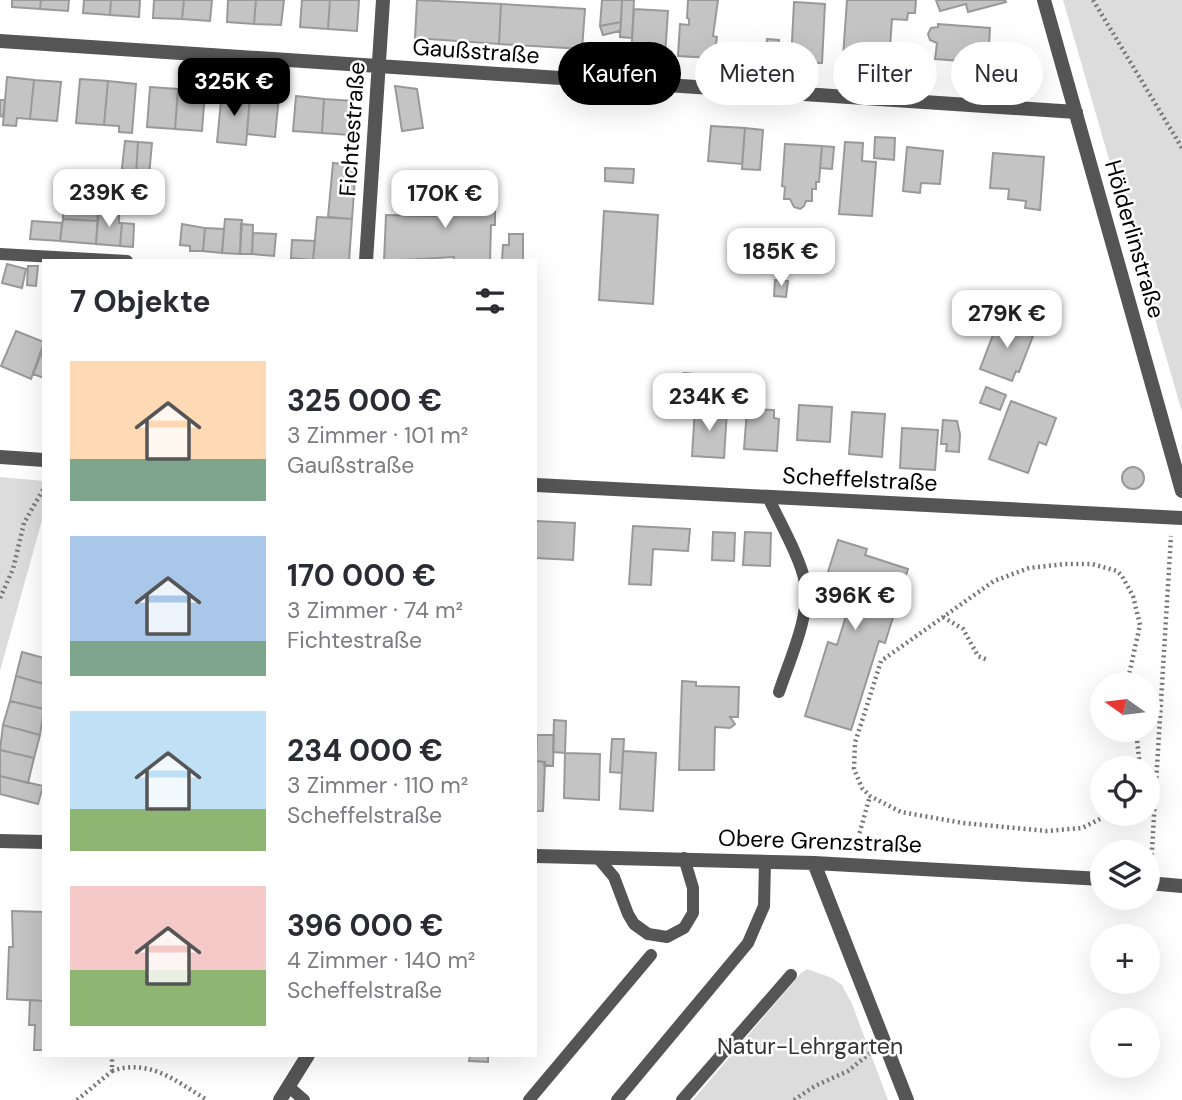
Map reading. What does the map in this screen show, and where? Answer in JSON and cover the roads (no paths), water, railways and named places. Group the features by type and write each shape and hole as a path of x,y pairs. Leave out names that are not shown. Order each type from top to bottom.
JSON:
{"street":[{"name":"Fichtestraße","path":"366,259 383,0"},
{"name":"Hölderlinstraße","path":"1044,0 1182,491"},
{"name":"Gaußstraße","path":"0,41 1076,113"},
{"path":"0,457 42,460"},
{"name":"Scheffelstraße","path":"537,485 1177,518"},
{"path":"0,841 42,842"},
{"name":"Obere Grenzstraße","path":"537,856 851,864 1090,878"},
{"path":"814,863 907,1100"},
{"path":"1160,884 1182,886"},
{"path":"280,1100 308,1057"}],"lane":[{"path":"0,254 91,259"},
{"path":"768,497 802,572 806,594 803,618 779,692"},
{"path":"598,858 614,877 634,924 648,934 667,937 684,928 693,913 693,888 684,858"},
{"path":"617,1100 748,943 764,906 765,861"},
{"path":"529,1100 651,955"},
{"path":"682,1100 791,975"},
{"path":"289,1087 304,1100"}],"park label":[{"name":"Natur-Lehrgarten","path":"810,1046"}]}
